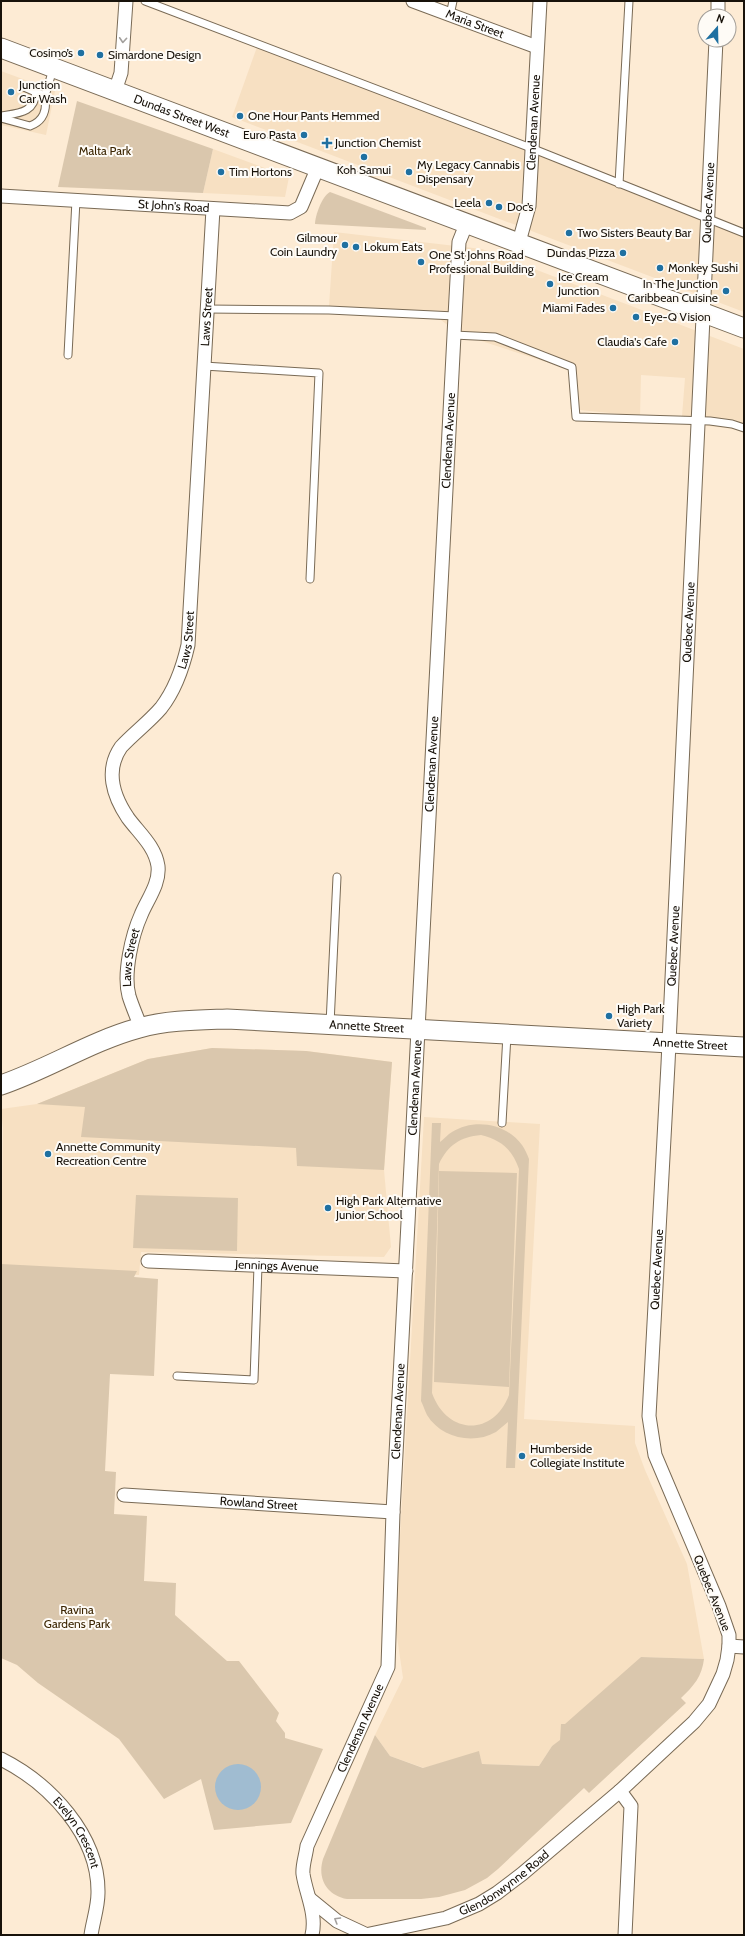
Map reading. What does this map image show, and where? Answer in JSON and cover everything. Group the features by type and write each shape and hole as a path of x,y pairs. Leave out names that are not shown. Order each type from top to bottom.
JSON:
{"main road":[{"name":"Dundas Street West","path":"1,48 467,222 744,328"},
{"name":"Annette Street","path":"1,1085 89,1046 141,1028 184,1021 227,1019 744,1047"}],"street":[{"path":"115,91 120,73 126,1"},
{"name":"Maria Street","path":"413,1 537,47"},
{"name":"Clendenan Avenue","path":"519,242 529,206 540,1"},
{"name":"Quebec Avenue","path":"620,1791 694,1722 709,1704 728,1660 729,1646 729,1635 719,1606 655,1454 649,1416 716,48"},
{"name":"St John's Road","path":"1,196 290,214 301,207 318,167"},
{"name":"Laws Street","path":"141,1028 129,995 128,976 137,925 155,885 158,867 152,850 128,818 117,798 113,788 112,771 116,754 121,747 161,707 168,697 180,672 188,645 213,209"},
{"name":"Clendenan Avenue","path":"312,1935 314,1928 310,1899 302,1873 307,1846 388,1667 393,1512 459,242 467,222"},
{"name":"Jennings Avenue","path":"148,1261 406,1271"},
{"name":"Rowland Street","path":"124,1495 393,1512"},
{"path":"729,1646 744,1647"},
{"name":"Evelyn Crescent","path":"1,1759 20,1768 62,1806 77,1825 90,1849 98,1893 91,1935"},
{"path":"620,1791 631,1806 625,1935"},
{"name":"Glendonwynne Road","path":"310,1899 337,1921 366,1935 446,1918 479,1904 497,1893 522,1874 620,1791"}],"lane":[{"path":"145,1 531,148 744,233"},
{"path":"450,15 453,1"},
{"path":"619,184 629,1"},
{"path":"1,117 30,126 37,124 44,113 46,105 45,96 54,68"},
{"path":"24,87 45,96"},
{"path":"1,117 19,113 31,107 35,100 36,91"},
{"path":"68,355 76,200"},
{"path":"207,309 329,310 455,316"},
{"path":"454,335 495,337 572,367 576,417 698,420 732,424 744,428"},
{"path":"204,366 319,373 310,579"},
{"path":"330,1024 337,877"},
{"path":"502,1123 507,1034"},
{"path":"177,1376 254,1380 258,1266"}],"shaded area":[{"path":"257,47 744,232 744,312 232,117"},
{"path":"1,71 55,91 46,135 1,125"},
{"path":"213,149 289,177 285,197 203,193"},
{"path":"334,232 482,249 744,349 744,430 708,426 682,416 685,378 641,375 640,416 570,409 571,370 472,338 464,338 441,320 329,306"},
{"path":"212,1048 306,1051 392,1062 384,1170 391,1247 384,1257 141,1252 139,1275 1,1266 3,1128 1,1109 37,1104 148,1059"},
{"name":"Humberside Collegiate Institute","path":"424,1117 540,1124 524,1419 635,1426 635,1443 645,1470 687,1564 704,1659 641,1657 560,1741 552,1746 539,1766 482,1764 479,1752 424,1768 390,1756 375,1735 403,1678 395,1623"}],"green space":[{"name":"Malta Park","path":"77,101 213,149 203,193 58,187"},
{"path":"330,192 426,228 426,230 315,224 320,206 324,198"},
{"path":"212,1048 306,1051 392,1062 384,1170 297,1166 296,1148 81,1137 85,1107 37,1104 148,1059"},
{"path":"432,1123 441,1123 440,1142 450,1133 461,1128 470,1125 489,1125 507,1132 515,1138 523,1147 529,1159 515,1468 506,1468 508,1422 496,1432 487,1436 477,1438 458,1437 440,1429 433,1423 427,1415 421,1401","holes":["481,1135 505,1146 513,1156 519,1169 509,1395 502,1409 492,1418 482,1424 470,1426 459,1423 448,1417 439,1407 432,1393 439,1164 446,1152 461,1140"]},
{"path":"439,1171 517,1173 509,1387 434,1382"},
{"path":"136,1195 238,1198 237,1251 133,1248"},
{"name":"Ravina Gardens Park","path":"1,1264 137,1271 134,1277 158,1279 154,1376 110,1374 105,1471 116,1472 114,1514 147,1516 144,1581 176,1583 175,1615 227,1661 239,1661 279,1713 276,1721 285,1733 285,1738 323,1749 291,1823 214,1830 201,1779 164,1799 119,1739 38,1683 17,1665 1,1658"},
{"path":"641,1657 704,1659 697,1680 681,1698 686,1703 589,1793 584,1788 487,1878 465,1890 439,1897 421,1899 347,1899 334,1894 325,1885 321,1873 323,1859 375,1735 390,1756 423,1768 479,1751 482,1764 539,1766 552,1746 560,1740 561,1724 565,1724"}],"water":[{"path":"238,1764 251,1768 257,1774 261,1787 257,1800 251,1806 238,1810 225,1806 219,1800 215,1787 219,1774 225,1768"}],"place":[{"name":"Cosimo’s","path":"81,53"},
{"name":"Simardone Design","path":"100,55"},
{"name":"Junction Car Wash","path":"11,92"},
{"name":"One Hour Pants Hemmed","path":"240,116"},
{"name":"Euro Pasta","path":"304,135"},
{"name":"Junction Chemist","path":"327,143"},
{"name":"Koh Samui","path":"364,157"},
{"name":"Tim Hortons","path":"221,172"},
{"name":"My Legacy Cannabis Dispensary","path":"409,172"},
{"name":"Leela","path":"489,203"},
{"name":"Doc’s","path":"499,207"},
{"name":"Two Sisters Beauty Bar","path":"569,233"},
{"name":"Gilmour Coin Laundry","path":"345,245"},
{"name":"Lokum Eats","path":"356,247"},
{"name":"Dundas Pizza","path":"623,253"},
{"name":"One St Johns Road Professional Building","path":"421,262"},
{"name":"Monkey Sushi","path":"660,268"},
{"name":"Ice Cream Junction","path":"550,284"},
{"name":"In The Junction Caribbean Cuisine","path":"726,291"},
{"name":"Miami Fades","path":"613,308"},
{"name":"Eye-Q Vision","path":"636,317"},
{"name":"Claudia's Cafe","path":"675,342"},
{"name":"High Park Variety","path":"609,1016"},
{"name":"Annette Community Recreation Centre","path":"48,1154"},
{"name":"High Park Alternative Junior School","path":"328,1208"},
{"name":"Humberside Collegiate Institute","path":"522,1456"}]}
